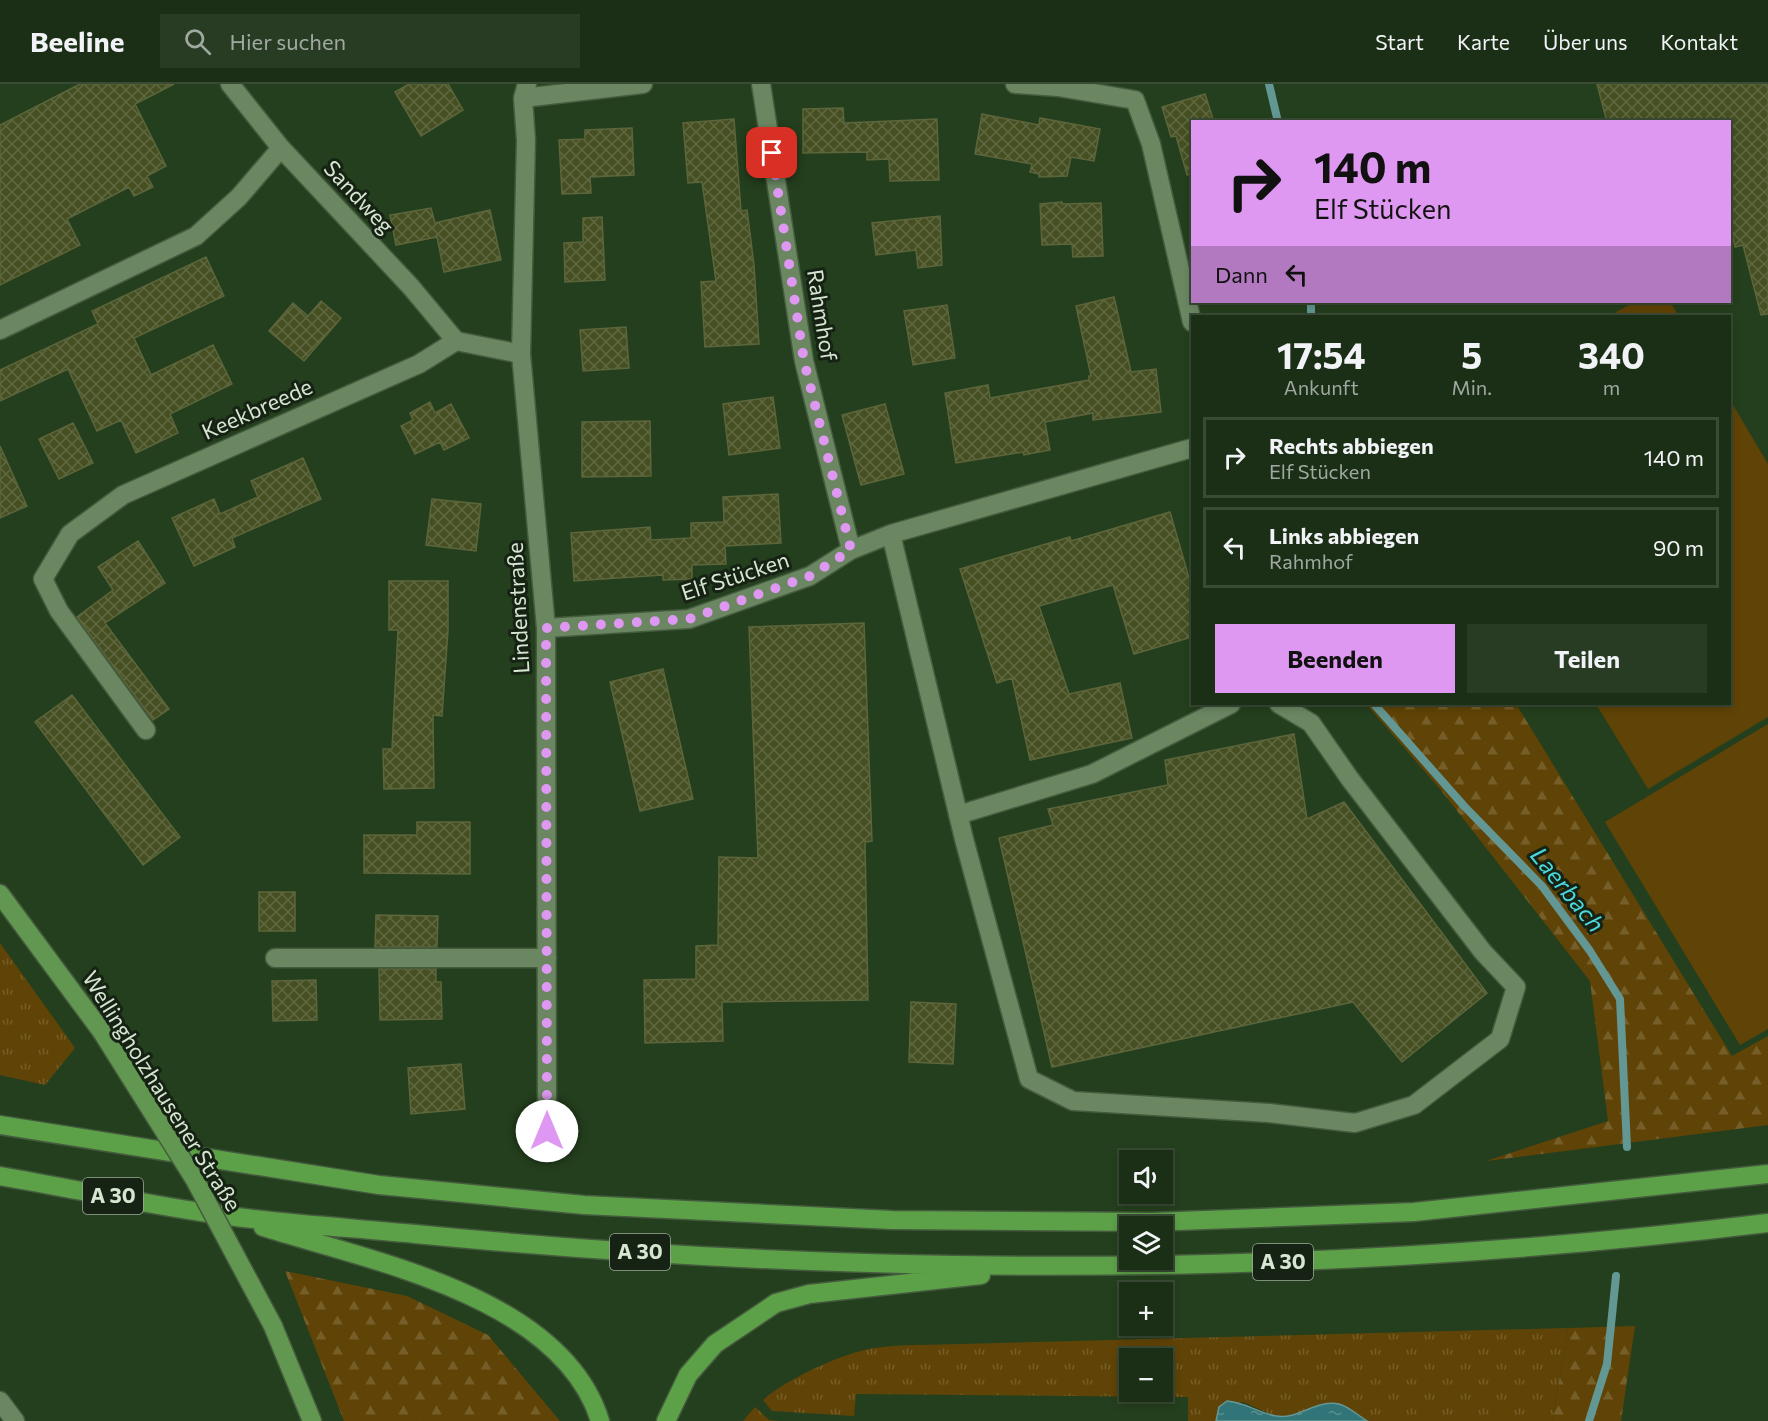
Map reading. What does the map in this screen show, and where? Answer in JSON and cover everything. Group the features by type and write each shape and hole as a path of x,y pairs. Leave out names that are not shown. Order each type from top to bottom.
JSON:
{"highway":[{"name":"A 30","path":"0,1125 379,1185 584,1205 892,1220 1152,1222 1414,1212 1768,1174"},
{"name":"A 30","path":"0,1176 226,1216 521,1244 768,1260 1055,1268 1269,1263 1499,1250 1768,1223"},
{"path":"226,1216 438,1281 520,1321 567,1360 597,1410 600,1421"},
{"path":"666,1421 688,1375 715,1344 776,1303 809,1294 1055,1268"}],"main road":[{"name":"Wellingholzhausener Straße","path":"0,894 102,1032 195,1180 273,1326 312,1421"}],"street":[{"name":"Sandweg","path":"230,84 281,148 411,287 456,341"},
{"path":"525,91 644,84"},
{"name":"Rahmhof","path":"761,84 804,361 851,550"},
{"path":"1016,84 1058,87 1135,100 1151,144 1191,318"},
{"name":"Lindenstraße","path":"525,91 521,354 546,628 547,1131"},
{"path":"0,330 196,236 239,197 281,148"},
{"path":"456,341 521,354"},
{"name":"Keekbreede","path":"146,730 59,611 43,579 70,534 123,495 419,364 456,341"},
{"name":"Elf Stücken","path":"546,628 689,619 810,576 851,550 891,534 1191,448"},
{"path":"891,534 958,815 1029,1079 1073,1101 1269,1113 1355,1123 1414,1105 1500,1039 1516,987 1483,952 1350,779 1311,723 1282,705"},
{"path":"958,815 1092,774 1230,705"},
{"path":"275,958 547,958"},
{"path":"0,1401 15,1421"}],"green space":[{"path":"1632,303 1671,303 1678,315 1611,315"},
{"path":"1731,402 1768,464 1768,717 1648,789 1597,705 1731,705"},
{"path":"1367,705 1517,705 1732,1056 1768,1036 1768,1125 1486,1161 1608,1121 1590,981 1440,789"},
{"path":"1768,724 1768,1029 1740,1045 1605,822"},
{"path":"0,943 75,1048 45,1085 0,1075"},
{"path":"285,1271 407,1296 488,1335 560,1421 344,1421"},
{"path":"1635,1326 1621,1421 1552,1421 1568,1328"},
{"path":"1568,1328 1552,1421 1367,1421 1340,1404 1288,1417 1274,1416 1243,1402 1219,1407 1216,1421 1188,1421 1188,1397 1173,1397 1173,1348 1119,1348 1119,1396 856,1394 854,1416 772,1411 763,1400 786,1384 831,1361 874,1348"},
{"path":"755,1407 769,1420 779,1421 743,1421"}],"water":[{"path":"1227,1401 1240,1403 1276,1416 1292,1415 1323,1404 1339,1404 1367,1421 1216,1421 1219,1407"}],"building":[{"path":"80,84 174,84 135,104 166,166 147,176 153,187 134,196 129,187 67,219 80,245 0,285 0,125"},
{"path":"409,84 448,84 463,110 421,136 395,92"},
{"path":"1597,84 1768,84 1768,314 1761,315 1743,245 1735,247 1731,230 1731,120 1606,120"},
{"path":"1205,94 1213,120 1191,120 1191,174 1187,175 1176,136 1171,137 1162,107"},
{"path":"843,108 844,123 937,119 939,180 890,181 889,159 867,160 867,152 803,153 803,109"},
{"path":"982,114 1039,125 1040,118 1100,129 1094,161 1071,157 1067,176 1039,177 1039,174 1030,172 1032,164 975,154"},
{"path":"734,119 741,211 747,210 754,265 759,344 705,347 701,282 716,281 702,182 688,183 683,123"},
{"path":"632,128 634,175 590,177 591,193 562,194 559,140 585,139 585,130"},
{"path":"1062,202 1062,204 1101,203 1103,256 1073,257 1072,244 1042,245 1040,204"},
{"path":"431,208 435,223 490,210 501,260 444,272 437,237 396,245 390,215"},
{"path":"940,216 942,265 918,268 916,250 876,255 872,223"},
{"path":"602,217 605,280 565,282 564,243 583,242 583,218"},
{"path":"206,257 224,296 134,338 151,375 213,345 232,384 170,414 178,433 136,453 121,420 97,431 68,369 0,401 0,370 98,324 92,311"},
{"path":"1114,297 1131,372 1156,369 1161,412 1093,420 1093,413 1045,422 1050,450 956,463 945,393 988,385 990,398 1089,380 1091,376 1076,306"},
{"path":"321,301 341,318 304,361 269,331 293,303 308,316"},
{"path":"947,305 955,358 913,365 904,311"},
{"path":"626,327 629,368 583,371 580,330"},
{"path":"773,397 780,448 729,455 723,404"},
{"path":"430,402 435,413 451,404 469,438 444,450 440,442 415,454 401,426 413,420 410,413"},
{"path":"885,404 904,474 861,485 842,415"},
{"path":"650,421 651,476 582,477 582,422"},
{"path":"73,423 93,463 59,479 39,439"},
{"path":"0,446 27,506 0,518"},
{"path":"303,458 321,499 232,538 235,547 194,566 172,518 214,499 220,514 258,497 251,481"},
{"path":"778,494 781,543 725,546 726,564 692,565 692,579 663,580 663,575 574,581 571,533 650,527 651,540 691,538 691,523 724,522 723,497"},
{"path":"432,499 481,504 476,551 426,545"},
{"path":"1170,512 1191,585 1191,637 1134,654 1113,585 1039,606 1069,694 1120,683 1132,738 1030,760 1012,678 997,683 960,569 1070,537 1071,541"},
{"path":"138,541 165,583 105,623 169,709 153,720 77,617 113,590 98,567"},
{"path":"389,581 448,581 448,630 442,716 433,715 434,788 384,789 383,749 392,749 398,630 389,630"},
{"path":"864,623 872,841 865,842 868,1000 722,1002 723,1041 645,1043 644,980 696,979 696,946 718,945 719,857 758,858 749,627"},
{"path":"663,669 693,799 640,811 610,682"},
{"path":"72,695 180,837 143,865 35,722"},
{"path":"1294,734 1307,819 1344,802 1487,993 1402,1062 1353,1002 1052,1067 999,838 1053,825 1048,809 1168,785 1165,760"},
{"path":"417,822 470,822 470,874 364,873 364,835 417,835"},
{"path":"259,892 295,892 295,931 259,931"},
{"path":"376,915 438,916 437,947 375,947"},
{"path":"379,969 436,969 436,982 441,982 442,1019 380,1020"},
{"path":"316,980 317,1020 273,1021 272,981"},
{"path":"911,1002 956,1004 953,1064 909,1062"},
{"path":"461,1064 465,1109 411,1114 408,1068"}],"waterway":[{"name":"Laerbach","path":"1269,84 1278,120"},
{"name":"Laerbach","path":"1311,303 1311,315"},
{"name":"Laerbach","path":"1375,705 1464,806 1542,886 1590,951 1620,999 1627,1147"},
{"name":"Laerbach","path":"1589,1421 1607,1364 1616,1276"}],"route":[{"path":"547,1131 546,628 689,619 810,576 851,550 804,361 772,153"}]}
